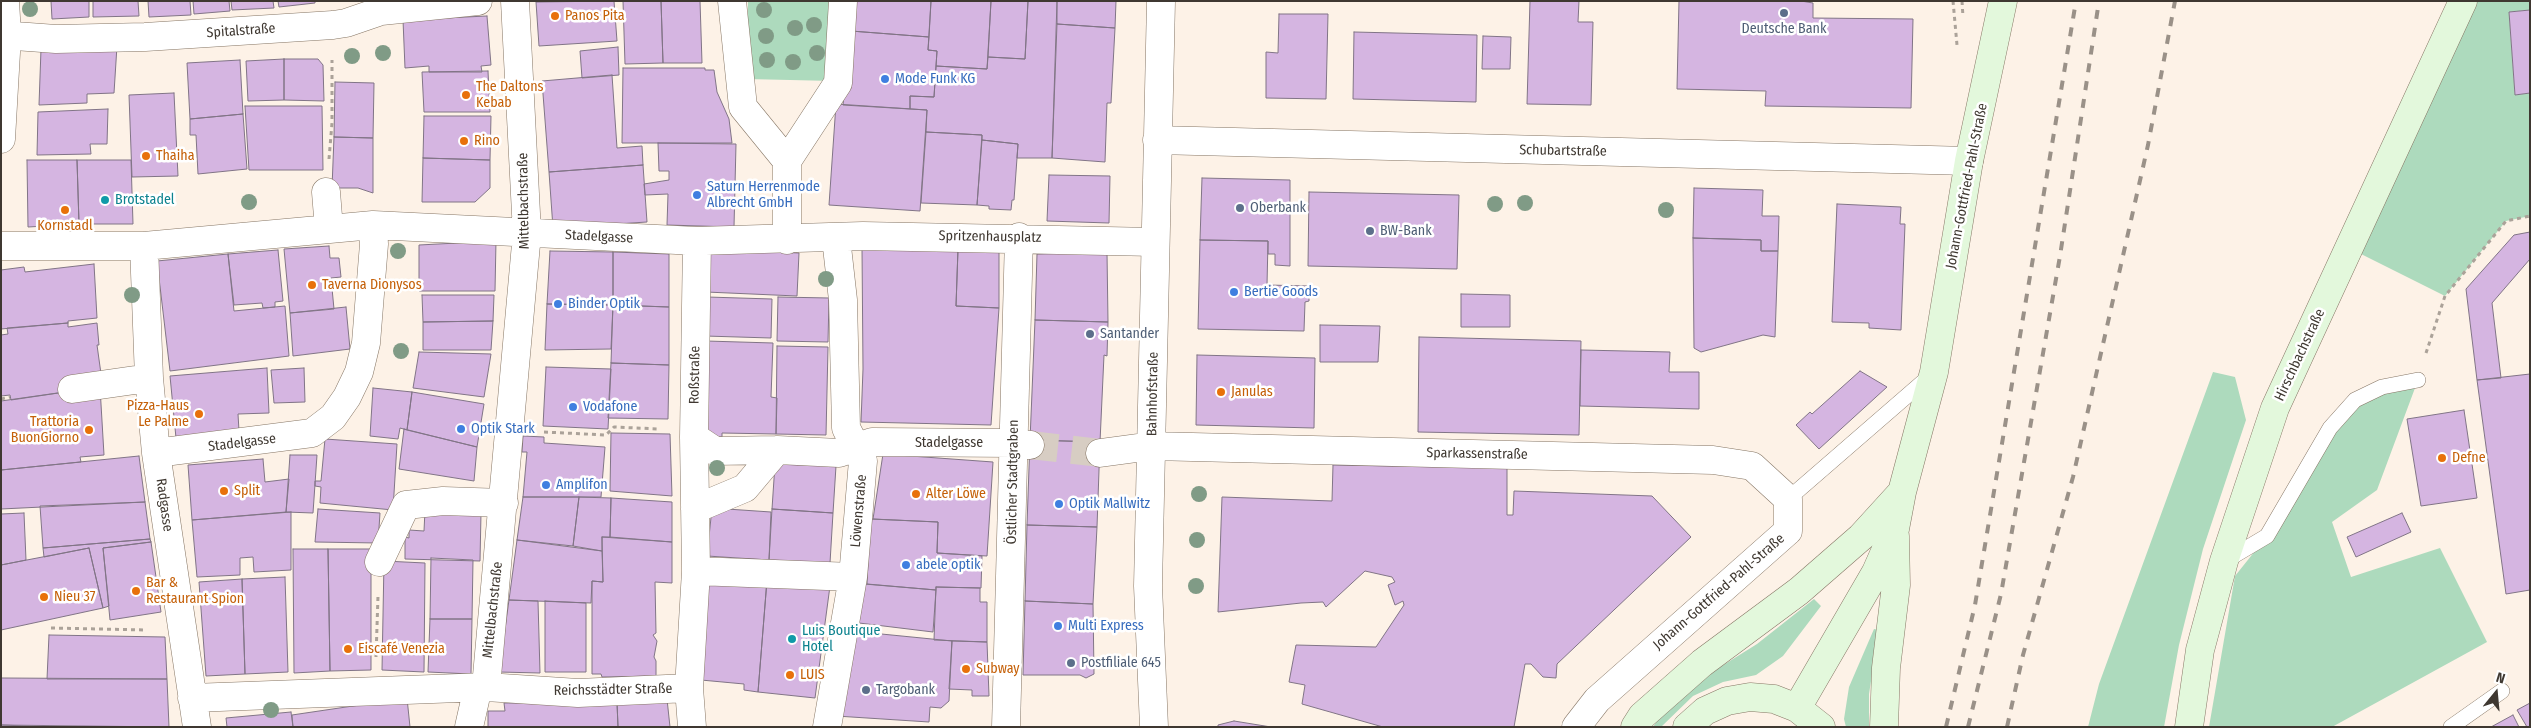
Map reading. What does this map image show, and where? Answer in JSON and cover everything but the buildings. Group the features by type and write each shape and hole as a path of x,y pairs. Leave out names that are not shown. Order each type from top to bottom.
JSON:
{"main road":[{"name":"Johann-Gottfried-Pahl-Straße","path":"1797,708 1876,572 1895,529 1902,492 1934,372 1969,161 2003,1"},
{"name":"Hirschbachstraße","path":"2189,727 2200,650 2224,561 2276,408 2463,1"},
{"path":"1635,727 1642,716 1702,663 1799,591 1861,537 1902,492"},
{"path":"1884,727 1886,668 1896,585 1895,529"},
{"path":"1687,727 1712,708 1727,701 1750,697 1774,699 1797,708 1821,727"}],"street":[{"path":"1,138 5,1"},
{"name":"Spitalstraße","path":"4,35 56,39 145,37 332,25 346,23 381,11 478,1"},
{"name":"Mittelbachstraße","path":"482,687 504,503 527,233 515,1"},
{"path":"732,1 743,106 787,161"},
{"path":"788,240 787,161 845,82 844,1"},
{"name":"Bahnhofstraße","path":"1154,727 1148,608 1161,1"},
{"name":"Schubartstraße","path":"1157,140 1969,161"},
{"path":"326,192 329,229"},
{"name":"Stadelgasse","path":"156,453 312,433 333,417 347,397 359,372 366,343 374,244 373,225"},
{"name":"Stadelgasse","path":"1,246 144,246 373,225 697,241 830,238"},
{"name":"Spritzenhausplatz","path":"830,238 863,236 1019,237 1155,242"},
{"name":"Östlicher Stadtgraben","path":"1006,727 1022,444 1019,237"},
{"name":"Löwenstraße","path":"827,727 854,577 863,461 846,428 843,300 830,238"},
{"name":"Roßstraße","path":"692,727 689,688 696,571 694,434 697,241"},
{"name":"Radgasse","path":"144,246 149,378 156,453 197,727"},
{"path":"72,389 149,378"},
{"name":"Stadelgasse","path":"694,434 715,451 778,450 839,453 855,446 872,442 1022,444"},
{"path":"1100,453 1152,446"},
{"name":"Sparkassenstraße","path":"1152,446 1713,460 1752,466 1788,499"},
{"path":"695,508 745,488 778,450"},
{"name":"Johann-Gottfried-Pahl-Straße","path":"1576,727 1597,700 1788,531 1788,499"},
{"path":"379,562 406,505 444,501 504,503"},
{"path":"696,571 854,577"},
{"path":"469,727 482,687"},
{"name":"Reichsstädter Straße","path":"192,698 482,687 578,693 689,688"}],"lane":[{"path":"1788,499 1934,372"},
{"path":"2224,561 2267,536 2330,428 2355,400 2382,387 2418,380"},
{"path":"2451,727 2502,691"}],"path":[{"path":"1953,1 1957,47"},
{"path":"326,192 332,123 332,25"},
{"path":"2418,380 2445,296 2506,221 2530,216"},
{"path":"1,399 10,397"},
{"path":"511,430 606,435 614,427 694,434"},
{"path":"375,690 379,562"},
{"path":"51,628 183,630"}],"green space":[{"path":"748,1 836,1 834,81 746,79"},
{"path":"2477,1 2530,1 2530,10 2509,12 2515,95 2530,93 2530,216 2506,221 2445,296 2361,254"},
{"path":"2213,372 2235,377 2246,420 2203,549 2179,645 2164,727 2088,727 2099,684"},
{"path":"2418,380 2377,490 2332,522 2351,577 2440,548 2487,642 2332,727 2209,727 2235,576 2267,536 2355,400"},
{"path":"1814,599 1821,606 1783,656 1756,675 1723,682 1693,696 1661,727 1653,727 1659,718 1717,669 1757,644"},
{"path":"1874,629 1879,630 1869,694 1869,727 1846,727 1844,719 1849,687"}],"tunnel":[{"path":"1030,445 1100,453"}],"railway":[{"path":"1946,727 1975,605 2076,1"},
{"path":"1968,727 2001,594 2060,256 2099,1"},
{"path":"2007,727 2023,655 2073,477 2148,145 2175,1"}],"place":[{"name":"Deutsche Bank","path":"1784,13"},
{"name":"Panos Pita","path":"555,16"},
{"name":"Mode Funk KG","path":"885,79"},
{"name":"The Daltons Kebab","path":"466,95"},
{"name":"Rino","path":"464,141"},
{"name":"Thaiha","path":"146,156"},
{"name":"Saturn Herrenmode Albrecht GmbH","path":"697,195"},
{"name":"Brotstadel","path":"105,200"},
{"name":"Oberbank","path":"1240,208"},
{"name":"Kornstadl","path":"65,210"},
{"name":"BW-Bank","path":"1370,231"},
{"name":"Taverna Dionysos","path":"312,285"},
{"name":"Bertie Goods","path":"1234,292"},
{"name":"Binder Optik","path":"558,304"},
{"name":"Santander","path":"1090,334"},
{"name":"Janulas","path":"1221,392"},
{"name":"Vodafone","path":"573,407"},
{"name":"Pizza-Haus Le Palme","path":"199,414"},
{"name":"Optik Stark","path":"461,429"},
{"name":"Trattoria BuonGiorno","path":"89,430"},
{"name":"Defne","path":"2442,458"},
{"name":"Amplifon","path":"546,485"},
{"name":"Split","path":"224,491"},
{"name":"Alter Löwe","path":"916,494"},
{"name":"Optik Mallwitz","path":"1059,504"},
{"name":"abele optik","path":"906,565"},
{"name":"Bar & Restaurant Spion","path":"136,591"},
{"name":"Nieu 37","path":"44,597"},
{"name":"Multi Express","path":"1058,626"},
{"name":"Luis Boutique Hotel","path":"792,639"},
{"name":"Eiscafé Venezia","path":"348,649"},
{"name":"Postfiliale 645","path":"1071,663"},
{"name":"Subway","path":"966,669"},
{"name":"LUIS","path":"790,675"},
{"name":"Targobank","path":"866,690"}]}
